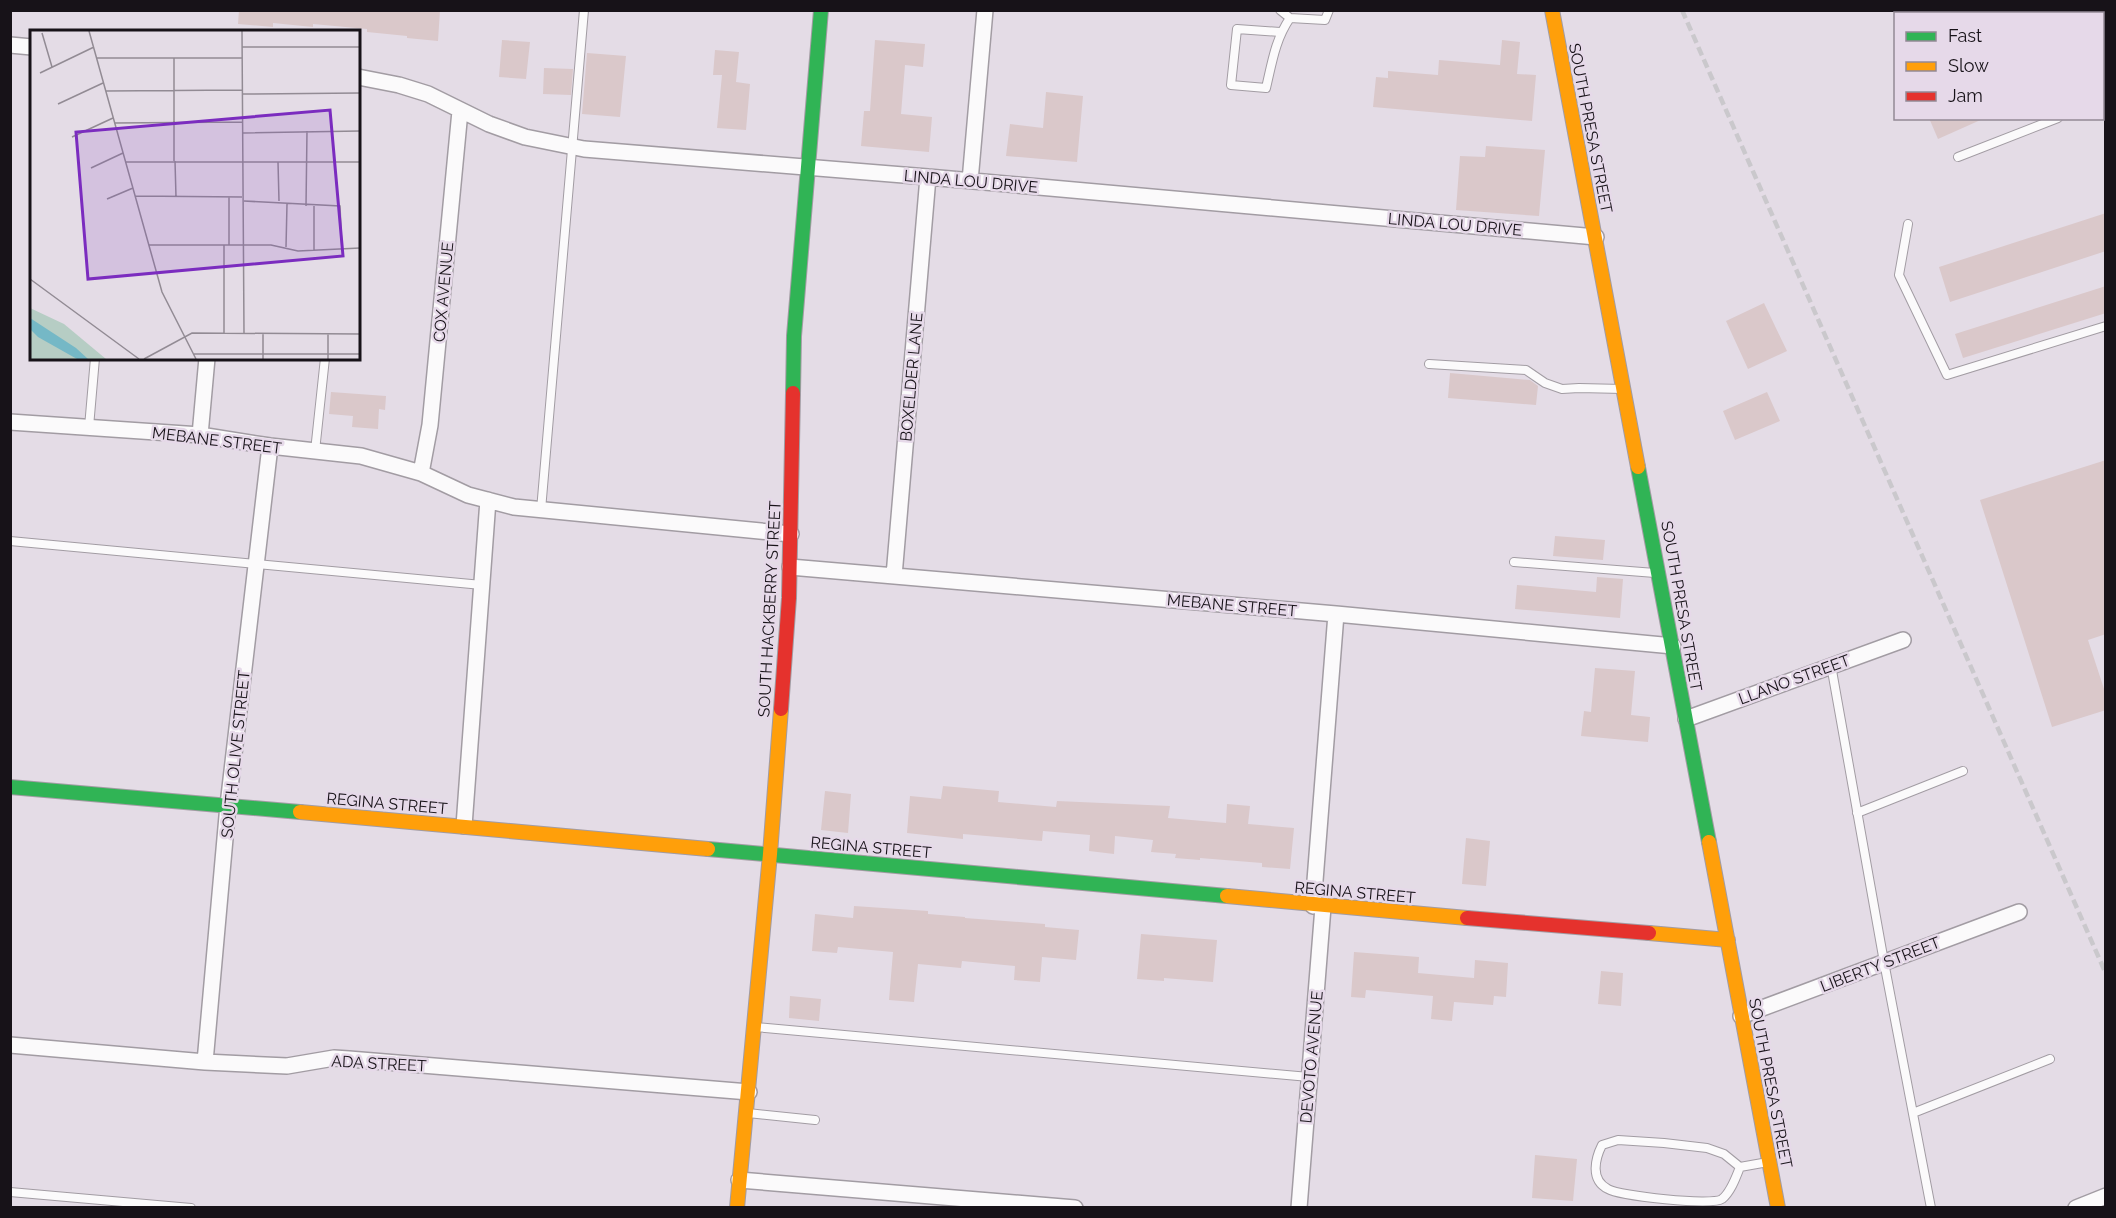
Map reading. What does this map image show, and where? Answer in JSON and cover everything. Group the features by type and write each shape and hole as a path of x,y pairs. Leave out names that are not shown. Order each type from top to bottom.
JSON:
{"main road":[{"name":"SOUTH HACKBERRY STREET","path":"737,1208 770,854 790,567 794,336 822,10"},
{"name":"SOUTH PRESA STREET","path":"1552,10 1778,1208"},
{"name":"REGINA STREET","path":"10,787 464,826 1318,906 1728,940"}],"street":[{"path":"970,181 985,10"},
{"path":"10,45 30,47"},
{"name":"LINDA LOU DRIVE","path":"360,76 428,94 489,124 525,137 572,147 1596,237"},
{"name":"COX AVENUE","path":"421,473 430,425 460,111"},
{"name":"BOXELDER LANE","path":"894,576 928,177"},
{"path":"200,435 207,360"},
{"name":"MEBANE STREET","path":"10,422 200,435 270,446 361,456 421,473 450,488 488,500"},
{"name":"SOUTH OLIVE STREET","path":"205,1062 228,805 270,446"},
{"path":"464,826 488,500 514,507 791,534"},
{"name":"MEBANE STREET","path":"790,567 1336,614 1673,646"},
{"name":"DEVOTO AVENUE","path":"1299,1208 1310,1077 1336,614"},
{"name":"LLANO STREET","path":"1686,719 1904,640"},
{"name":"LIBERTY STREET","path":"1742,1016 2019,912"},
{"name":"ADA STREET","path":"10,1045 205,1062 287,1066 334,1058 748,1092"},
{"path":"739,1180 1075,1208"},
{"path":"2076,1208 2106,1196"}],"lane":[{"path":"541,510 584,10"},
{"path":"1280,10 1290,18 1325,20 1329,10"},
{"path":"1280,32 1237,29 1230,85 1266,88 1280,32 1290,18"},
{"path":"1958,157 2053,120"},
{"path":"1908,224 1899,275 1947,375 2106,326"},
{"path":"89,427 95,360"},
{"path":"315,451 325,360"},
{"path":"1429,364 1526,370 1545,383 1562,389 1624,389"},
{"path":"10,541 257,562 482,585"},
{"path":"1514,562 1659,573"},
{"path":"1831,665 1931,1208"},
{"path":"1857,813 1963,771"},
{"path":"754,1026 1310,1077"},
{"path":"1913,1113 2050,1059"},
{"path":"746,1113 815,1120"},
{"path":"1740,1167 1721,1200 1706,1202 1669,1200 1608,1190 1596,1178 1595,1159 1602,1145 1618,1140 1707,1148 1724,1154 1740,1167 1769,1162"},
{"path":"10,1192 191,1208"}],"building":[{"path":"239,10 440,10 438,41 367,32 367,29 313,24 313,27 273,23 273,27 238,24"},
{"path":"502,40 530,42 526,79 499,77"},
{"path":"875,40 925,44 923,67 905,65 901,114 932,117 929,152 861,146 864,111 870,111"},
{"path":"1502,40 1520,42 1517,74 1536,75 1532,121 1373,107 1376,77 1388,78 1388,71 1438,75 1439,60 1500,65"},
{"path":"715,50 739,52 736,82 750,84 746,130 717,128 722,75 713,75"},
{"path":"587,53 626,56 620,117 582,114"},
{"path":"544,68 573,69 571,95 543,94"},
{"path":"1046,92 1083,96 1077,162 1006,156 1010,124 1043,128"},
{"path":"1930,120 1981,120 1938,139"},
{"path":"1486,146 1545,150 1539,216 1456,210 1460,156 1485,157"},
{"path":"2106,213 2106,251 1950,302 1939,267"},
{"path":"2106,286 2106,313 1963,358 1955,334"},
{"path":"1764,303 1787,351 1748,369 1726,321"},
{"path":"1450,373 1530,380 1538,386 1536,405 1448,398"},
{"path":"331,392 386,396 385,410 379,409 378,429 352,427 353,416 329,414"},
{"path":"1767,392 1780,421 1735,440 1723,411"},
{"path":"2106,460 2106,634 2088,640 2106,695 2106,710 2052,727 1980,500"},
{"path":"1555,536 1605,540 1603,560 1553,556"},
{"path":"1597,577 1623,579 1620,618 1515,609 1517,585 1596,592"},
{"path":"1595,668 1635,671 1631,715 1650,717 1648,742 1581,736 1584,711 1591,712"},
{"path":"943,786 999,791 998,802 1056,807 1057,801 1170,806 1168,818 1226,823 1227,804 1250,806 1248,824 1294,828 1290,869 1262,867 1262,863 1175,858 1176,854 1151,852 1153,840 1115,836 1114,854 1089,851 1090,835 1043,831 1042,841 963,834 963,839 907,833 910,796 941,799"},
{"path":"825,791 851,794 848,833 821,830"},
{"path":"1466,838 1490,841 1486,886 1462,884"},
{"path":"854,906 928,911 928,914 1045,924 1045,927 1079,930 1076,960 1042,957 1040,982 1014,980 1015,966 962,961 961,968 918,964 914,1002 889,1000 893,952 838,947 837,953 812,951 815,914 853,918"},
{"path":"1141,934 1217,940 1213,982 1164,978 1164,981 1137,979"},
{"path":"1354,952 1419,957 1418,973 1474,978 1475,960 1508,963 1506,997 1494,996 1493,1005 1454,1002 1452,1021 1431,1019 1433,996 1366,990 1365,998 1351,997"},
{"path":"1601,971 1623,973 1621,1006 1598,1004"},
{"path":"790,996 821,999 819,1021 789,1018"},
{"path":"1535,1155 1577,1159 1573,1201 1532,1198"}],"railway":[{"path":"1682,10 2106,974"}],"traffic: fast":[{"path":"793,393 794,336 821,10"},
{"path":"1638,467 1709,842"},
{"path":"10,787 300,812"},
{"path":"708,849 1227,896"}],"traffic: slow":[{"path":"1552,10 1638,467"},
{"path":"737,1208 781,709"},
{"path":"300,812 708,849"},
{"path":"1709,842 1778,1208"},
{"path":"1227,896 1467,918"},
{"path":"1649,933 1728,940"}],"traffic: jam":[{"path":"781,709 789,598 793,393"},
{"path":"1467,918 1649,933"}]}
